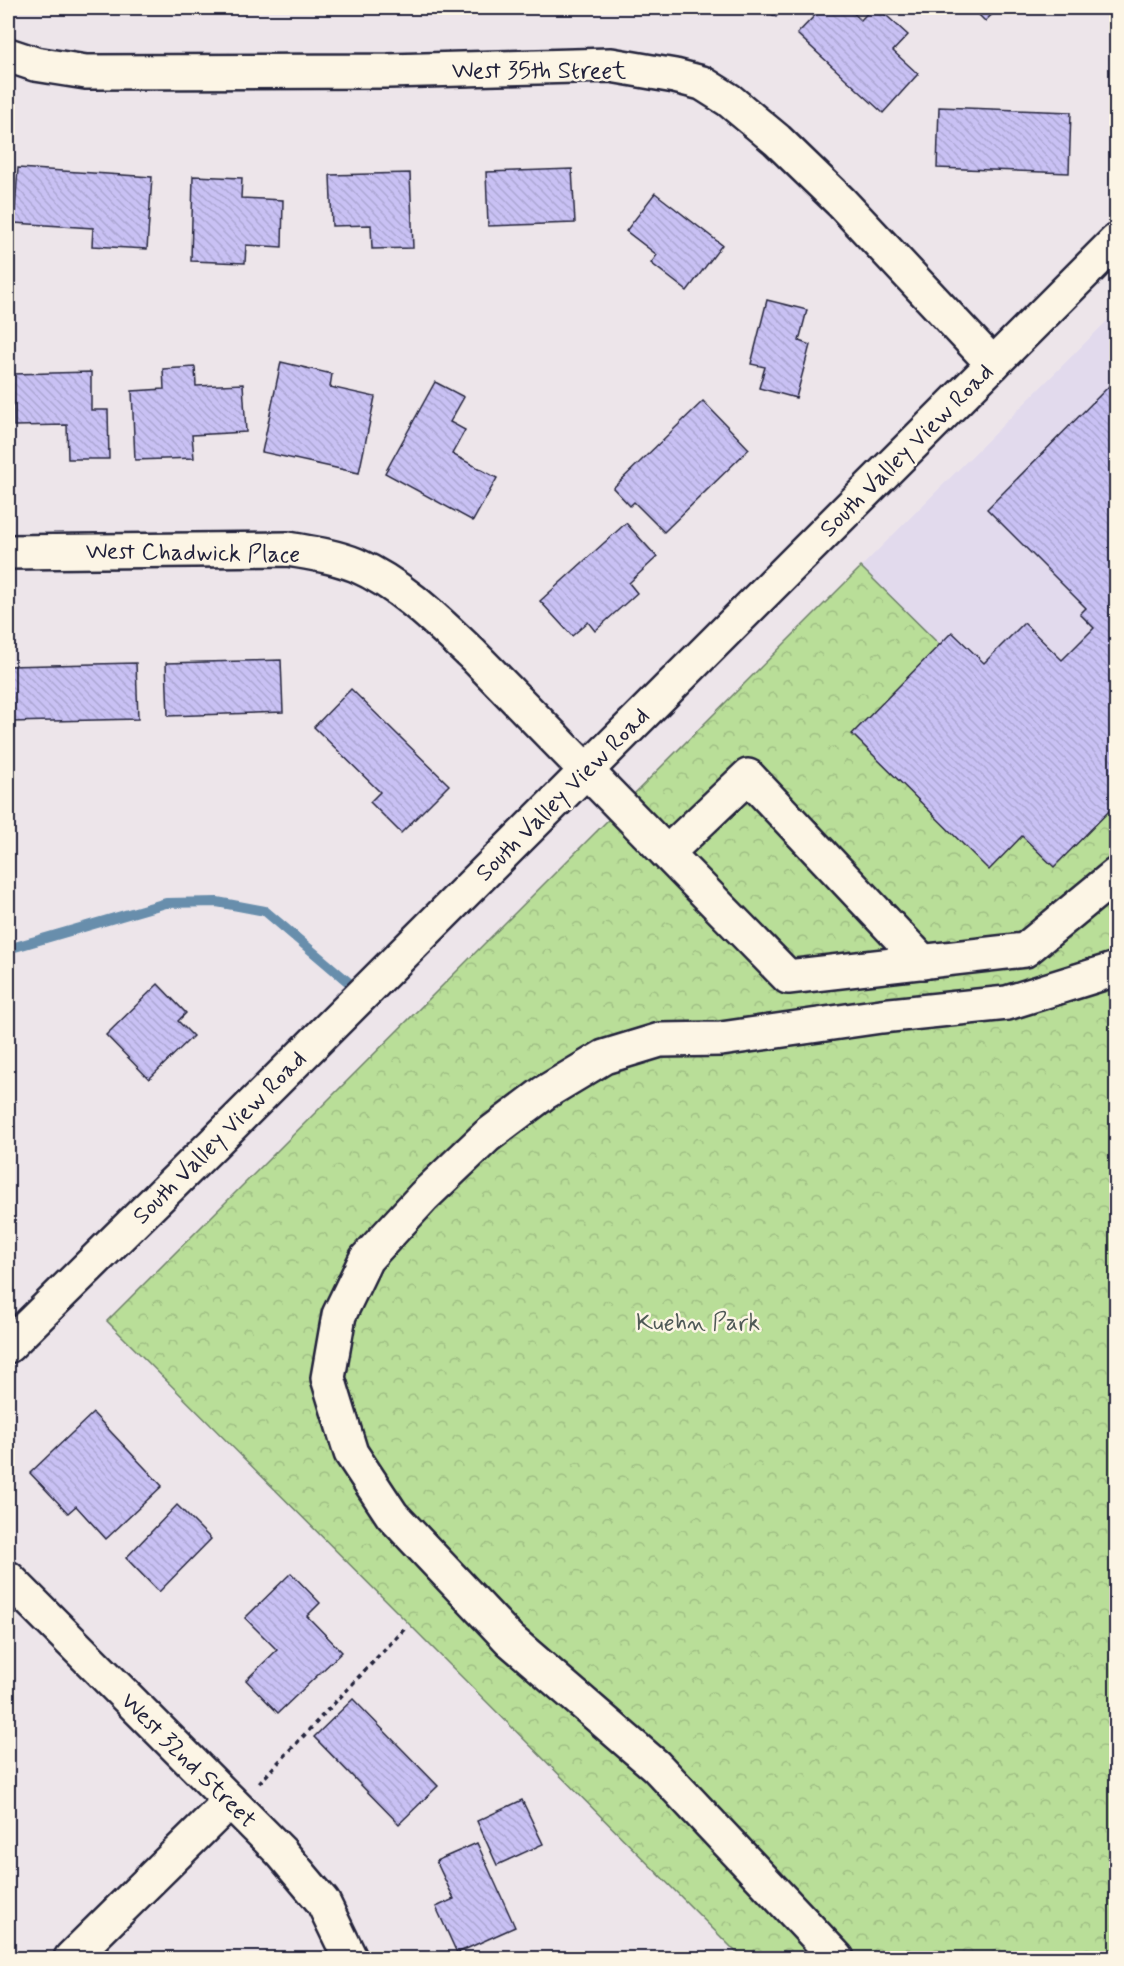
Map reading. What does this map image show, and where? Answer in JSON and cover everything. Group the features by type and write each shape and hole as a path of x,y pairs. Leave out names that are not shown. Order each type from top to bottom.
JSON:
{"street":[{"name":"West 35th Street","path":"8,55 35,64 86,72 388,71 610,65 702,83 729,100 777,140 841,202 993,364"},
{"name":"South Valley View Road","path":"8,1346 1116,241"},
{"name":"West Chadwick Place","path":"8,552 288,549 326,555 356,565 392,585 421,606 474,656 788,977 923,962"},
{"path":"667,853 748,776 923,962 1025,950 1116,875"},
{"path":"837,1959 656,1766 510,1640 392,1515 351,1453 328,1378 339,1315 366,1259 423,1196 487,1136 544,1093 604,1057 660,1040 721,1039 881,1016 1007,1003 1116,969"},
{"name":"West 32nd Street","path":"8,1578 281,1852 324,1902 350,1959"},
{"path":"71,1959 233,1804"}],"path":[{"path":"233,1804 405,1628"}],"shaded area":[{"path":"1116,312 1116,818 861,567"}],"green space":[{"name":"Kuehn Park","path":"861,567 1116,819 1116,1958 742,1958 107,1321"}],"building":[{"path":"762,8 783,8 776,17"},
{"path":"822,8 848,8 861,20 872,8 878,8 908,35 893,51 918,74 883,113 797,34"},
{"path":"972,8 999,8 985,21"},
{"path":"939,107 1071,112 1069,173 937,168"},
{"path":"18,168 152,177 147,249 92,246 93,228 14,223"},
{"path":"572,169 575,223 488,226 486,172"},
{"path":"410,173 413,248 372,249 371,225 332,226 330,175"},
{"path":"193,176 242,178 241,198 283,200 282,247 246,245 245,263 191,261"},
{"path":"655,193 722,245 687,291 651,263 657,255 626,231"},
{"path":"767,300 807,310 799,341 810,345 796,398 759,388 765,367 751,364"},
{"path":"281,362 332,374 330,387 375,397 359,473 262,452"},
{"path":"195,367 196,386 243,384 246,432 192,435 194,458 135,460 132,391 164,389 163,369"},
{"path":"91,372 91,410 108,410 109,459 68,459 67,425 14,426 13,374"},
{"path":"1116,379 1116,804 1054,867 1022,836 989,870 852,734 952,632 984,663 1024,623 1062,660 1094,628 1080,614 1086,608 987,509"},
{"path":"435,382 464,397 450,422 465,430 452,454 497,478 473,521 385,473"},
{"path":"703,401 749,449 664,532 634,502 630,506 613,488"},
{"path":"626,523 657,557 629,583 637,593 595,631 588,622 572,636 540,601"},
{"path":"281,660 283,712 168,716 166,663"},
{"path":"136,663 138,719 10,722 8,666"},
{"path":"351,689 449,785 401,833 370,802 380,792 314,727"},
{"path":"158,984 186,1013 178,1021 193,1036 149,1079 106,1035"},
{"path":"93,1413 162,1486 106,1539 76,1506 68,1513 30,1473"},
{"path":"177,1505 211,1539 159,1592 126,1558"},
{"path":"291,1573 320,1603 307,1616 342,1652 278,1713 246,1680 277,1650 245,1618"},
{"path":"353,1699 438,1786 399,1824 314,1737"},
{"path":"522,1800 543,1844 497,1865 477,1821"},
{"path":"477,1843 515,1927 457,1953 436,1907 454,1899 436,1861"}],"waterway":[{"path":"8,949 166,903 217,902 265,911 360,992"}]}
